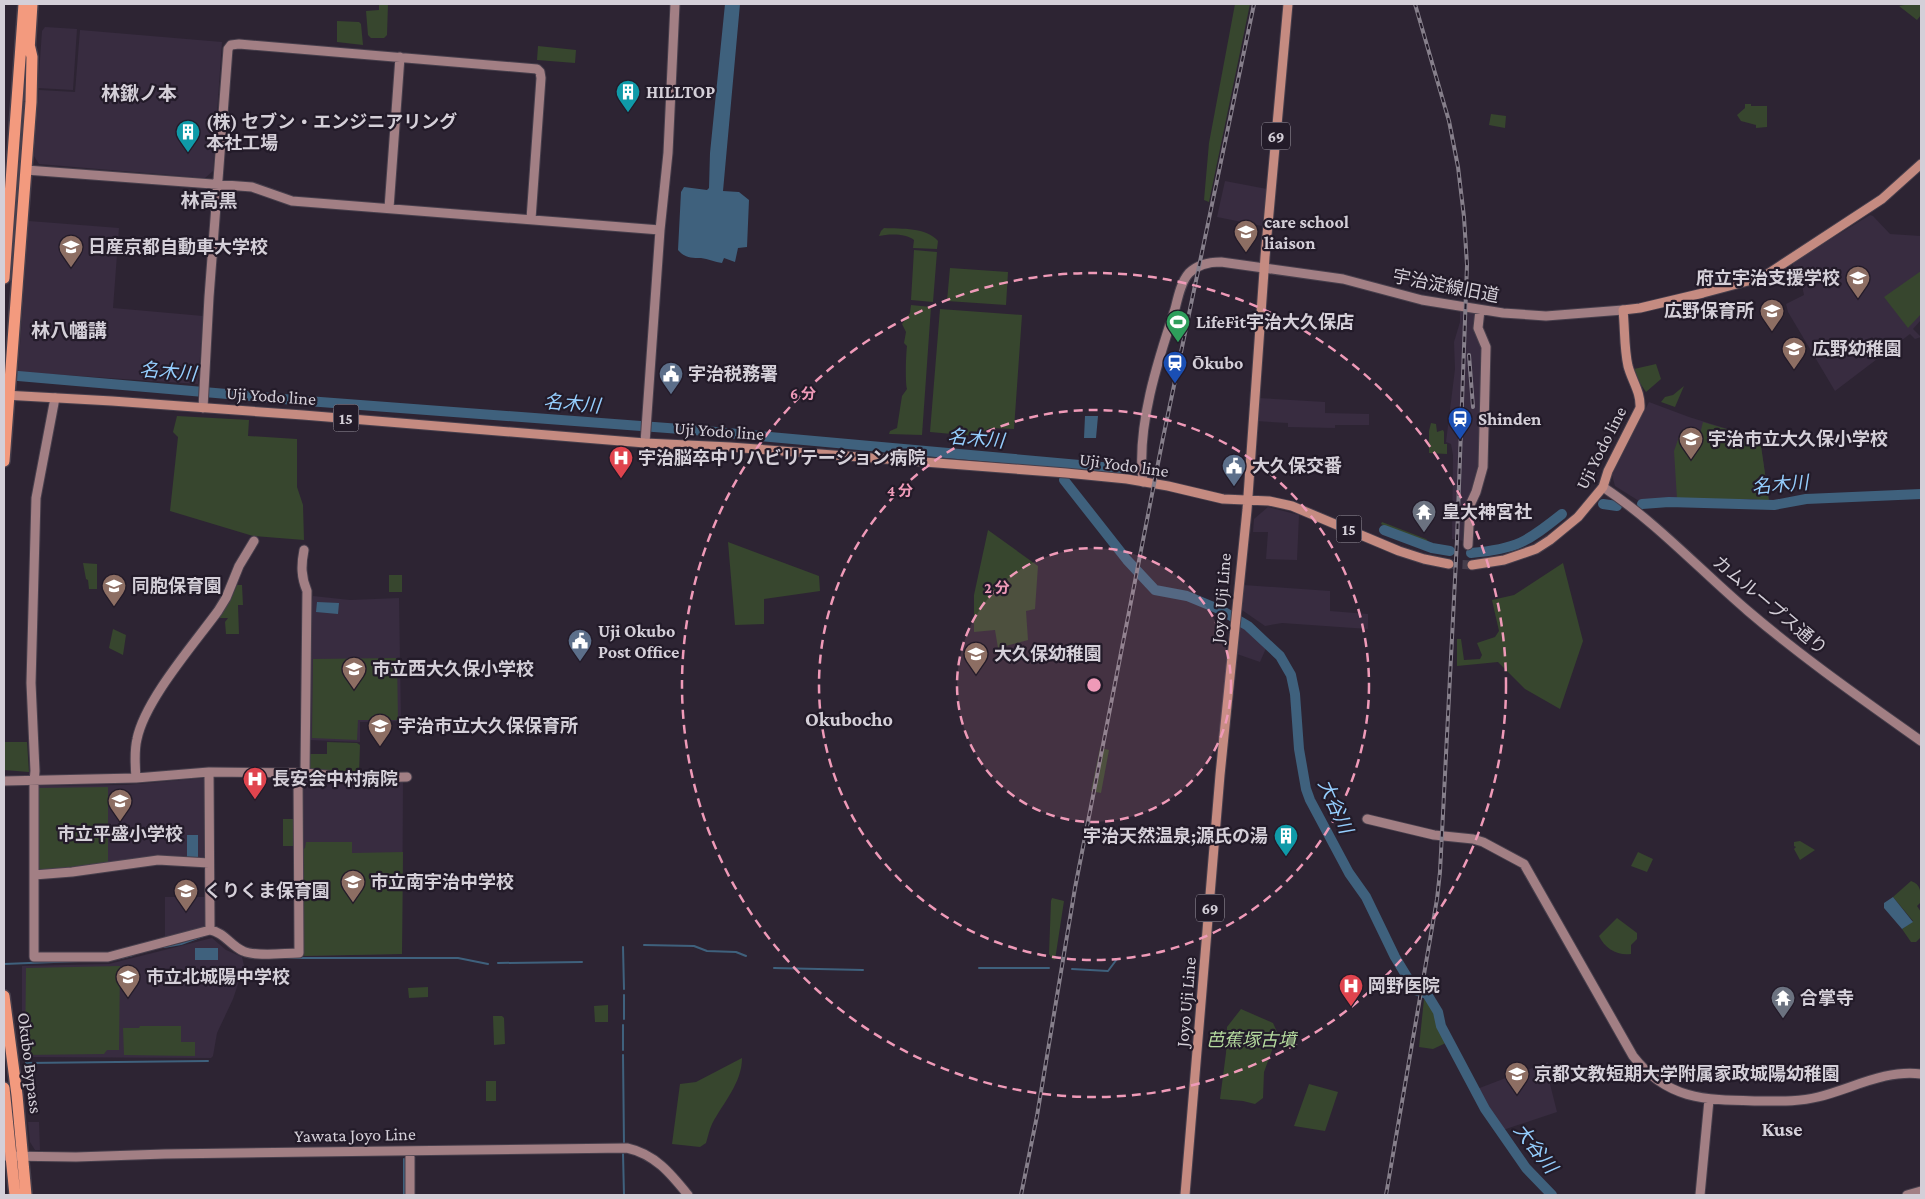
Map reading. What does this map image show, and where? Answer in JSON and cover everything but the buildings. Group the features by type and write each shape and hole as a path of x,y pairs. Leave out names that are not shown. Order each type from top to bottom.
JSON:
{"highway":[{"path":"4,365 21,109 20,54 24,4"},
{"path":"4,278 32,4"},
{"path":"4,461 6,396 31,102 32,57 29,44"},
{"path":"4,189 13,85 20,54"},
{"name":"Okubo Bypass","path":"4,996 15,1195"},
{"name":"Okubo Bypass","path":"4,1088 13,1156 26,1195"}],"main road":[{"name":"Joyo Uji Line","path":"1185,1195 1235,617 1248,500 1265,268 1288,4"},
{"path":"1623,310 1703,294 1763,277 1878,203 1921,164"},
{"name":"Uji Yodo line","path":"1472,565 1504,560 1543,545 1578,517 1603,487 1608,471 1640,408 1640,398 1626,355 1623,310"},
{"name":"Uji Yodo line","path":"6,396 203,405 645,443 730,447 1066,473 1143,482 1209,497 1268,501 1292,506 1399,551 1449,564"}],"street":[{"path":"645,443 660,230 668,154 675,4"},
{"path":"203,405 228,48 231,45 239,44 537,69 540,72 531,219"},
{"path":"389,208 400,57"},
{"path":"26,170 252,187 292,201 660,230"},
{"name":"宇治淀線旧道","path":"1143,482 1141,469 1144,428 1168,329 1185,279 1194,269 1206,263 1221,262 1343,279 1422,300 1528,316 1623,310"},
{"path":"1468,545 1470,505 1483,467 1486,347 1478,328 1480,310"},
{"path":"55,398 36,498 31,680 35,771 34,957 108,957 210,930 216,931 243,951 255,954 299,953 307,591 301,566 304,550"},
{"name":"カムループス通り","path":"1603,487 1637,511 1794,650 1921,741"},
{"path":"136,778 136,748 140,729 155,698 222,604 238,566 254,541"},
{"path":"4,781 34,782 136,778 210,772 302,773 357,778 406,777"},
{"path":"210,772 210,930"},
{"path":"1367,819 1434,835 1473,839 1483,842 1524,864 1633,1056 1653,1077 1670,1088 1709,1100 1805,1100 1898,1073 1921,1074"},
{"path":"34,875 72,872 158,860 209,863"},
{"path":"1700,1195 1709,1100"},
{"name":"Yawata Joyo Line","path":"13,1156 627,1148 638,1150 663,1166 688,1195"},
{"path":"410,1151 410,1195"},
{"path":"1907,1195 1921,1191"}],"shaded area":[{"path":"45,27 77,29 73,90 38,88 42,31"},
{"path":"80,30 222,42 213,171 205,178 39,164 34,156 39,90 75,92"},
{"path":"1225,181 1267,189 1262,226 1217,217"},
{"name":"府立宇治支援学校","path":"1870,215 1890,234 1921,236 1921,320 1913,329 1921,337 1915,339 1910,334 1835,391 1788,312 1786,304 1804,295 1801,281 1792,263"},
{"name":"日産京都自動車大学校","path":"29,221 119,228 113,308 203,316 198,384 18,372"},
{"path":"1460,310 1477,313 1484,347 1481,468 1466,509 1464,541 1452,539 1453,455 1451,444 1446,442 1455,369 1454,342 1460,322"},
{"path":"1258,398 1325,402 1325,413 1369,414 1369,425 1335,425 1335,428 1288,427 1288,423 1256,421"},
{"name":"宇治市立大久保小学校","path":"1649,402 1689,417 1760,439 1769,501 1752,499 1677,499 1639,501 1615,486 1612,475"},
{"path":"1268,507 1299,515 1297,560 1266,559 1268,532 1253,532 1254,519"},
{"path":"1243,585 1330,591 1330,611 1368,614 1368,629 1282,623 1265,626 1242,610"},
{"name":"市立西大久保小学校","path":"313,596 350,600 399,598 401,721 360,722 360,742 309,740 309,621"},
{"path":"1239,625 1259,637 1267,646 1260,662 1237,654"},
{"name":"市立南宇治中学校","path":"301,777 352,782 403,782 402,954 303,956"},
{"name":"市立平盛小学校","path":"205,778 205,860 98,867 35,786 126,785"},
{"name":"くりくま保育園","path":"165,897 207,897 206,927 165,939"},
{"name":"市立北城陽中学校","path":"212,938 226,950 242,957 244,966 233,999 217,1033 211,1058 22,1057 22,966 109,964"},
{"name":"京都文教短期大学附属家政城陽幼稚園","path":"1548,1062 1547,1072 1557,1112 1503,1130 1477,1089"},
{"path":"28,1122 39,1122 40,1150 35,1150 30,1142"}],"green space":[{"path":"379,4 388,4 387,35 384,38 371,38 368,35 366,11 379,10"},
{"path":"1235,4 1250,4 1209,202 1204,200 1209,143"},
{"path":"1921,4 1921,15 1917,20 1899,6"},
{"path":"337,21 359,22 361,24 363,45 337,42"},
{"path":"538,46 576,50 575,63 537,60"},
{"path":"1745,104 1767,106 1767,127 1756,128 1756,125 1741,121 1737,115 1745,108"},
{"path":"1491,114 1506,116 1505,128 1489,125"},
{"path":"884,228 927,233 938,241 937,249 913,248 914,240 902,235 879,236"},
{"path":"914,250 937,252 933,302 911,300"},
{"path":"950,268 1008,272 1006,305 947,301"},
{"path":"1921,271 1921,314 1908,328 1884,297"},
{"path":"911,305 931,307 922,435 889,434 890,431 897,428 902,396 907,389 907,346 904,343 906,332 902,324 910,313"},
{"path":"940,309 1022,315 1014,429 990,428 974,436 930,432"},
{"path":"1656,364 1661,379 1646,392 1634,369"},
{"path":"1684,386 1675,407 1661,402 1665,397 1673,395"},
{"path":"177,416 249,420 248,436 297,439 297,487 303,505 304,540 253,536 170,511 178,437 173,432"},
{"path":"1703,422 1760,439 1769,501 1752,499 1677,499 1674,451 1681,431 1699,438"},
{"path":"1431,423 1436,424 1437,432 1443,430 1444,444 1447,444 1447,454 1429,453"},
{"path":"1382,522 1426,539 1431,544 1385,529 1385,526 1381,524"},
{"path":"988,530 1038,566 1035,609 1026,611 1028,640 998,648 995,630 974,632 974,595"},
{"path":"728,542 819,576 820,591 764,599 764,624 735,625"},
{"path":"83,563 97,564 97,589 89,589"},
{"path":"1563,563 1583,641 1560,709 1525,689 1498,662 1457,666 1457,639 1461,639 1464,660 1480,659 1482,655 1477,643 1495,637 1499,631 1492,600 1514,595"},
{"path":"389,575 402,575 402,592 389,592"},
{"path":"237,585 242,585 243,605 238,605 239,634 226,634 225,622 228,618 218,618 230,601"},
{"path":"113,629 126,635 123,655 109,648"},
{"path":"397,658 398,720 358,720 357,740 312,738 313,659"},
{"path":"4,742 27,742 29,772 4,770"},
{"path":"327,742 357,743 360,745 359,774 312,771 308,767 308,754 327,754"},
{"path":"1100,748 1109,750 1101,793 1091,791"},
{"path":"108,787 108,863 37,872 37,788"},
{"path":"283,819 293,819 296,822 296,846 283,846"},
{"path":"1800,841 1815,850 1800,860 1794,849 1796,847 1794,842"},
{"name":"市立南宇治中学校","path":"306,842 352,842 352,853 403,852 402,954 303,956 302,850 305,848"},
{"path":"1638,852 1653,859 1647,872 1631,866"},
{"path":"1911,881 1917,884 1921,895 1921,902 1917,906 1921,912 1921,937 1916,942 1911,942 1902,929 1913,921 1893,897"},
{"path":"1052,898 1064,901 1055,960 1049,954"},
{"path":"1617,918 1637,933 1637,939 1631,945 1631,954 1621,954 1612,951 1599,936"},
{"path":"120,966 119,1050 107,1050 104,1054 25,1055 26,968"},
{"path":"428,987 428,997 409,998 408,988"},
{"path":"1424,999 1436,1012 1448,1042 1433,1049 1419,1047"},
{"path":"608,1005 608,1022 595,1022 594,1006"},
{"name":"芭蕉塚古墳","path":"1241,1009 1273,1023 1278,1034 1264,1072 1263,1098 1255,1104 1220,1099 1226,1053 1227,1027"},
{"path":"493,1016 502,1016 504,1018 505,1044 494,1045"},
{"path":"140,1026 181,1026 181,1042 195,1042 195,1056 124,1055 123,1028 139,1028"},
{"path":"742,1058 739,1076 712,1124 706,1143 700,1147 672,1144 680,1084 696,1082"},
{"path":"486,1081 496,1081 496,1101 486,1101"},
{"path":"1309,1084 1338,1092 1325,1131 1294,1126"}],"water":[{"path":"725,4 740,4 723,191 739,192 749,200 747,247 738,248 735,262 724,258 722,263 704,258 688,257 678,250 681,192 684,187 707,190 709,188 710,153"},
{"path":"1085,416 1098,416 1096,438 1084,438"},
{"path":"317,602 339,603 338,614 316,612"},
{"path":"187,835 198,835 198,857 187,857"},
{"path":"1893,897 1913,922 1902,929 1884,908 1884,903"},
{"path":"195,948 218,948 218,960 195,960"}],"waterway":[{"name":"名木川","path":"18,376 307,401 694,430 1124,469"},
{"name":"大谷川","path":"1064,480 1127,560 1155,590 1187,596 1221,610 1248,626 1280,656 1291,675 1295,694 1299,749 1306,789 1310,800 1349,873 1366,897 1395,957 1415,990 1427,994 1438,1012 1441,1026 1485,1109 1526,1168 1552,1195"},
{"name":"名木川","path":"1642,504 1669,502 1774,505 1806,499 1921,494"},
{"name":"名木川","path":"1603,504 1617,506"},
{"name":"名木川","path":"1471,553 1500,549 1521,542 1530,538 1562,514"},
{"name":"名木川","path":"1384,530 1432,548 1450,551"},
{"path":"164,947 181,944 203,936"},
{"path":"219,938 232,949"},
{"path":"644,945 694,946 707,951 736,952 746,956"},
{"path":"623,947 624,989"},
{"path":"116,959 133,955"},
{"path":"248,957 260,958"},
{"path":"285,958 458,958 488,964"},
{"path":"1072,969 1108,971 1117,959"},
{"path":"4,964 79,961"},
{"path":"498,963 582,962"},
{"path":"774,968 863,970"},
{"path":"979,968 1049,968"},
{"path":"624,995 624,1019"},
{"path":"623,1025 623,1050"},
{"path":"623,1055 624,1145"},
{"path":"26,1063 208,1061"},
{"path":"623,1153 624,1195"},
{"path":"404,1159 404,1195"}],"tunnel":[{"path":"1449,564 1472,565"}],"railway":[{"path":"1021,1195 1037,1116 1075,888 1163,438 1254,4"},
{"path":"1386,1195 1440,872 1457,540 1467,265 1458,167 1449,121 1415,4"},
{"path":"1469,355 1473,407"}],"place":[{"name":"HILLTOP","path":"628,113"},
{"name":"(株) セブン・エンジニアリング 本社工場","path":"188,153"},
{"name":"care school liaison","path":"1246,253"},
{"name":"日産京都自動車大学校","path":"71,268"},
{"name":"府立宇治支援学校","path":"1858,299"},
{"name":"広野保育所","path":"1772,332"},
{"name":"LifeFit宇治大久保店","path":"1178,343"},
{"name":"広野幼稚園","path":"1794,370"},
{"name":"Ōkubo","path":"1175,384"},
{"name":"宇治税務署","path":"671,395"},
{"name":"Shinden","path":"1460,440"},
{"name":"宇治市立大久保小学校","path":"1691,460"},
{"name":"宇治脳卒中リハビリテーション病院","path":"621,479"},
{"name":"大久保交番","path":"1234,487"},
{"name":"皇大神宮社","path":"1424,533"},
{"name":"同胞保育園","path":"114,607"},
{"name":"Uji Okubo Post Office","path":"580,662"},
{"name":"大久保幼稚園","path":"976,675"},
{"name":"市立西大久保小学校","path":"354,690"},
{"name":"宇治市立大久保保育所","path":"380,747"},
{"name":"長安会中村病院","path":"255,800"},
{"name":"市立平盛小学校","path":"120,822"},
{"name":"宇治天然温泉;源氏の湯","path":"1286,857"},
{"name":"市立南宇治中学校","path":"353,903"},
{"name":"くりくま保育園","path":"186,912"},
{"name":"市立北城陽中学校","path":"128,998"},
{"name":"岡野医院","path":"1351,1007"},
{"name":"合掌寺","path":"1783,1019"},
{"name":"京都文教短期大学附属家政城陽幼稚園","path":"1517,1095"}],"district":[{"name":"林鍬ノ本","path":"139,93"},
{"name":"林高黒","path":"209,200"},
{"name":"林八幡講","path":"69,330"},
{"name":"Okubocho","path":"849,719"},
{"name":"Kuse","path":"1782,1129"}]}
